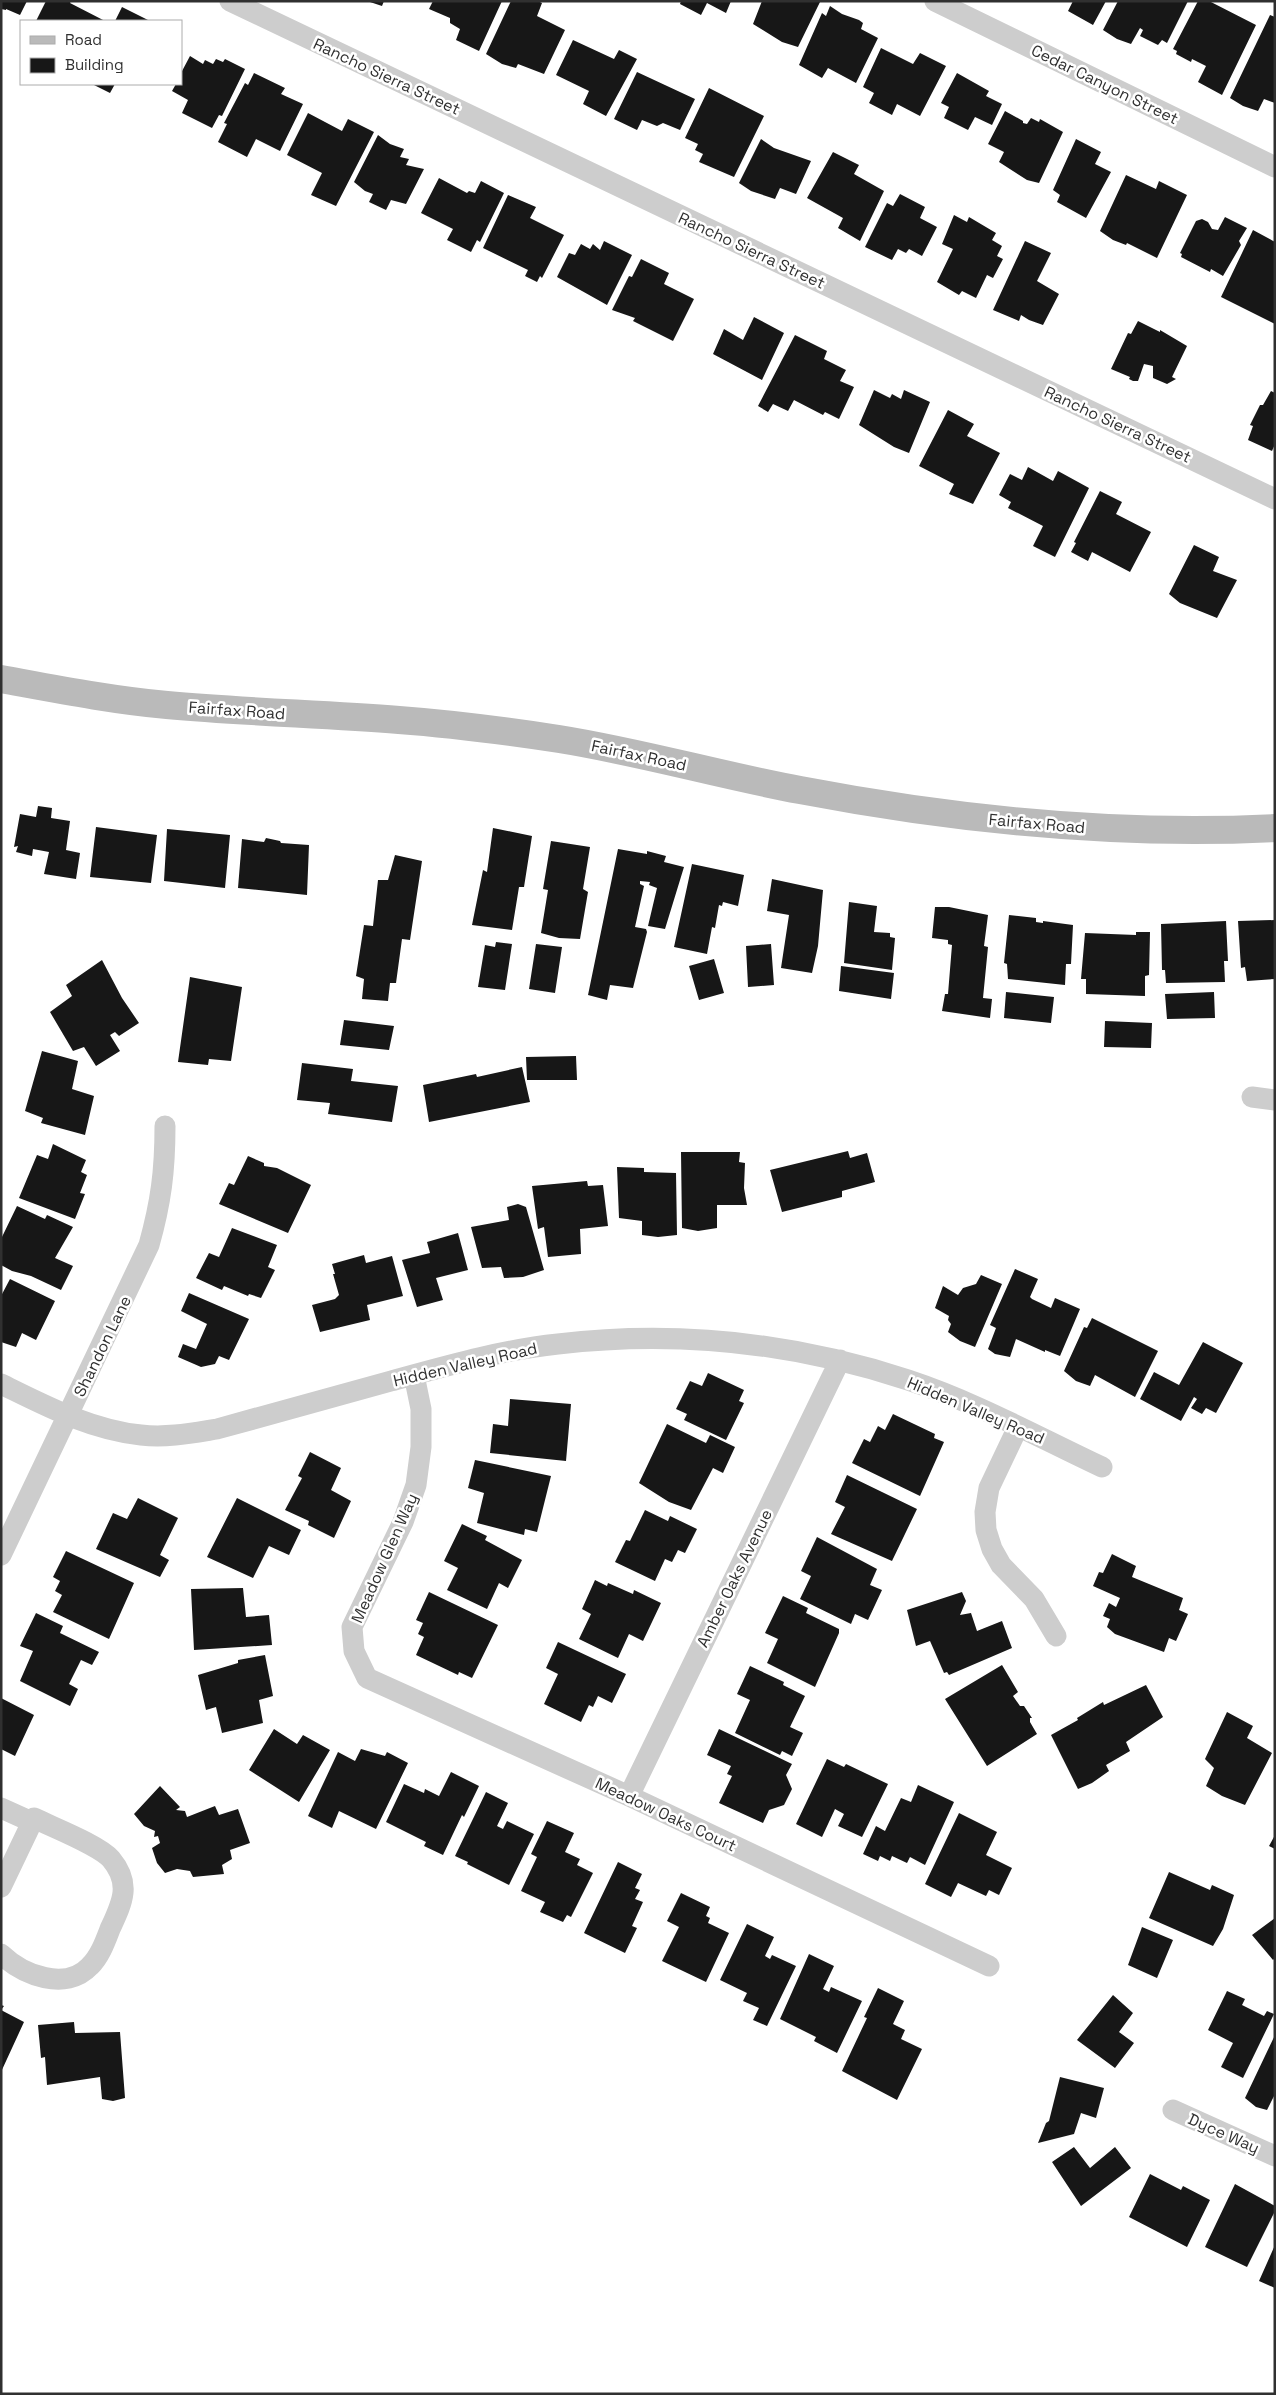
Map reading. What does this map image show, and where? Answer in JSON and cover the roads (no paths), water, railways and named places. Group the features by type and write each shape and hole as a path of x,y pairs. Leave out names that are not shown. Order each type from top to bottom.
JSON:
{"main road":[{"name":"Fairfax Road","path":"1,679 163,705 401,720 488,729 563,740 649,756 797,790 916,811 1020,823 1122,830 1275,828"}],"street":[{"name":"Rancho Sierra Street","path":"230,1 1275,499"},
{"name":"Cedar Canyon Street","path":"935,1 1275,167"},
{"path":"1252,1097 1275,1100"},
{"name":"Shandon Lane","path":"1,1555 149,1245 160,1208 165,1170 164,1126"},
{"name":"Hidden Valley Road","path":"1,1384 68,1416 104,1429 142,1436 180,1435 217,1428 490,1355 557,1344 624,1338 699,1339 766,1346 840,1360 910,1380 973,1405 1102,1467"},
{"name":"Amber Oaks Avenue","path":"628,1796 840,1360"},
{"name":"Meadow Glen Way","path":"354,1651 352,1627 403,1522 416,1486 421,1438 420,1409 414,1375"},
{"path":"1018,1427 989,1488 985,1512 986,1530 992,1549 1001,1565 1034,1599 1056,1636"},
{"name":"Meadow Oaks Court","path":"354,1651 367,1678 628,1796 989,1966"},
{"path":"1,1808 32,1822"},
{"path":"1,1886 34,1818 98,1849 109,1857 118,1869 124,1885 123,1902 99,1954 90,1966 79,1974 65,1980 47,1979 14,1964 1,1954"},
{"name":"Dyce Way","path":"1172,2110 1275,2156"}]}
